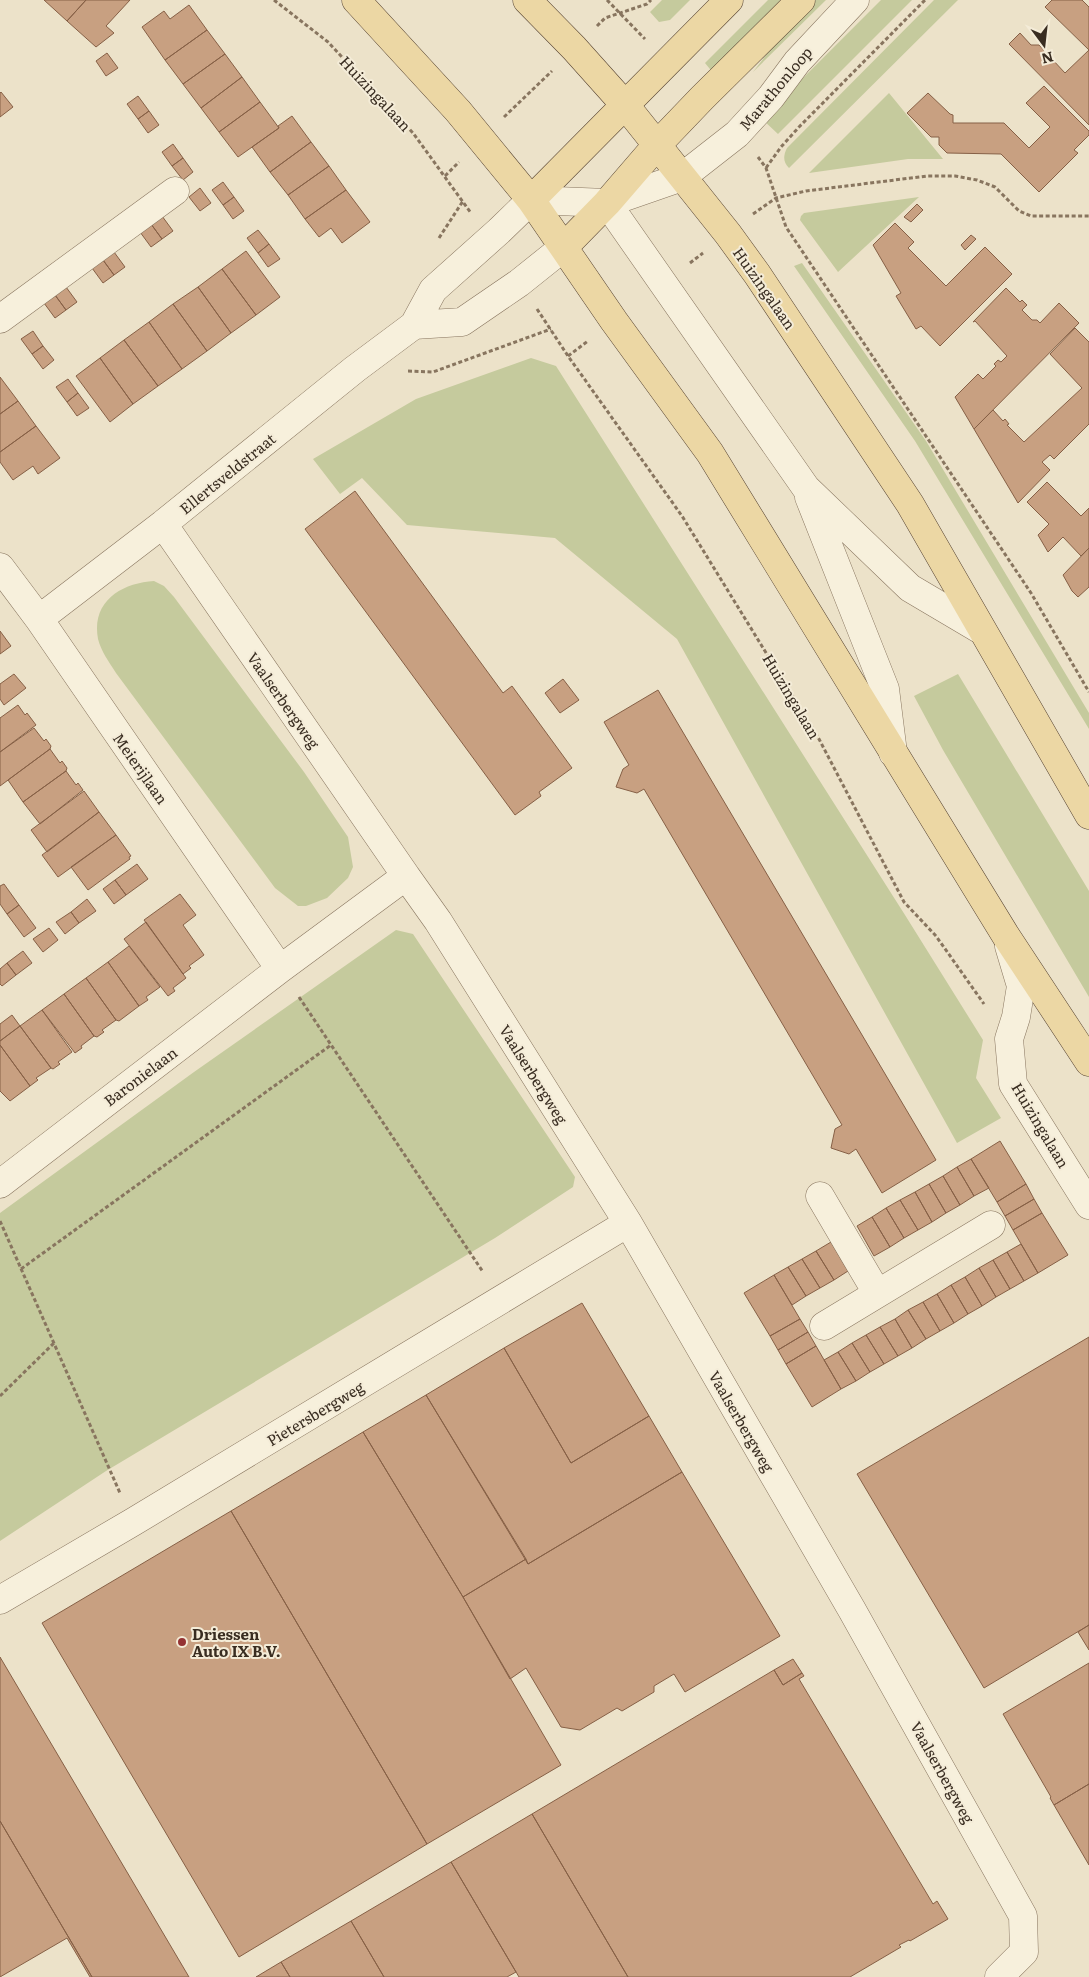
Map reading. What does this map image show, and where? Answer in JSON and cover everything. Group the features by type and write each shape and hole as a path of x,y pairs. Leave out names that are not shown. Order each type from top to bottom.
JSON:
{"main road":[{"name":"Huizingalaan","path":"356,0 482,139 531,200 614,321 710,453 1006,936 1089,1062"},
{"name":"Huizingalaan","path":"527,0 574,48 624,105 757,274 910,504 980,630 1089,815"},
{"path":"531,200 729,0"},
{"path":"564,247 607,203 657,145 702,98 801,0"}],"street":[{"name":"Marathonloop","path":"607,203 682,177 737,134 771,96 797,62 855,0"},
{"path":"0,319 175,191"},
{"path":"531,200 607,203"},
{"name":"Ellertsveldstraat","path":"39,619 163,524 355,369 414,325 433,290 531,200"},
{"name":"Huizingalaan","path":"607,203 806,488 910,588 980,630"},
{"path":"414,325 462,322 519,283 564,247"},
{"name":"Huizingalaan","path":"806,488 886,689 893,753"},
{"name":"Vaalserbergweg","path":"163,524 438,921 628,1223 852,1610 1023,1916 1024,1952 999,1977"},
{"name":"Meierijlaan","path":"0,567 39,619 280,969"},
{"path":"280,969 406,876"},
{"name":"Huizingalaan","path":"1006,936 1021,986 1016,1017 1009,1040 1013,1084 1089,1205"},
{"name":"Baronielaan","path":"0,1184 280,969"},
{"path":"820,1196 877,1293"},
{"name":"Pietersbergweg","path":"0,1600 133,1522 628,1223"},
{"path":"824,1326 991,1225"}],"path":[{"name":"Huizingalaan","path":"274,0 328,42 413,133 463,201"},
{"path":"607,0 620,13"},
{"path":"446,176 605,18 647,4 651,0"},
{"path":"766,168 780,147 799,126 925,0"},
{"path":"1089,216 1031,216 1019,211 995,187 977,180 956,176 926,176 806,191 776,198 786,226 1031,593 1089,692"},
{"name":"Huizingalaan","path":"568,356 687,525 819,739 904,902 936,936 1009,1040"},
{"path":"280,969 502,1300"},
{"path":"21,1269 330,1045"},
{"path":"0,1221 133,1522"},
{"path":"0,1396 54,1343"}],"green space":[{"path":"662,0 690,0 670,20 659,22 650,12"},
{"path":"768,0 788,0 714,74 705,63"},
{"path":"816,0 826,0 753,72 773,46"},
{"path":"881,0 912,0 778,134 762,119"},
{"path":"934,0 958,0 789,168 784,159 787,148"},
{"path":"889,93 943,159 908,159 809,173"},
{"path":"919,197 838,272 800,220 804,213"},
{"path":"802,263 926,441 1089,713 1089,729 915,441 794,266"},
{"path":"531,358 556,366 983,1040 976,1078 1001,1118 957,1143 677,639 555,538 407,525 362,478 340,494 313,459 416,399"},
{"path":"154,581 164,586 174,597 304,772 348,837 353,867 348,878 327,898 306,906 298,906 275,888 116,673 103,652 98,639 97,626 99,614 104,604 120,590"},
{"path":"958,674 1089,891 1089,997 943,750 914,696"},
{"path":"396,930 413,934 575,1177 573,1187 495,1238 106,1471 0,1541 0,1213 194,1072"}],"building":[{"path":"44,0 86,0 67,21"},
{"path":"86,0 130,0 106,26 114,33 96,47 67,21"},
{"path":"1052,0 1082,0 1089,7 1089,50 1045,7"},
{"path":"189,5 207,30 165,60 142,27 164,11 170,19"},
{"path":"207,30 225,54 183,84 165,60"},
{"path":"1020,33 1031,45 1039,45 1065,73 1089,50 1089,125 1009,44"},
{"path":"107,53 118,68 106,76 96,61"},
{"path":"225,54 242,77 201,108 183,84"},
{"path":"242,77 260,102 219,132 201,108"},
{"path":"1044,86 1089,131 1089,135 1074,150 1078,153 1039,192 1001,154 947,153 939,145 939,137 931,137 907,113 928,93 953,115 953,123 1004,123 1029,148 1050,127 1026,103"},
{"path":"0,93 13,107 0,117"},
{"path":"138,96 149,111 138,119 127,104"},
{"path":"260,102 279,128 238,157 219,132"},
{"path":"149,111 159,125 148,133 138,119"},
{"path":"292,116 311,142 270,172 252,147 279,128 278,126"},
{"path":"311,142 329,166 288,195 270,172"},
{"path":"173,144 183,158 172,166 162,152"},
{"path":"183,158 193,172 183,180 172,166"},
{"path":"329,166 346,190 305,219 288,195"},
{"path":"223,182 234,197 223,205 212,190"},
{"path":"200,188 211,203 200,211 189,197"},
{"path":"346,190 370,222 342,243 331,228 319,237 305,219"},
{"path":"234,197 244,211 233,219 223,205"},
{"path":"917,204 923,210 911,222 904,217"},
{"path":"162,216 173,231 162,239 151,224"},
{"path":"895,223 914,242 908,248 946,286 985,247 1012,274 940,346 921,326 916,329 896,296 901,293 873,245"},
{"path":"151,224 162,239 151,247 140,232"},
{"path":"258,230 269,244 258,253 247,238"},
{"path":"971,235 976,239 965,250 961,245"},
{"path":"269,244 280,259 268,267 258,253"},
{"path":"246,251 280,297 256,315 222,269"},
{"path":"114,252 125,267 114,275 103,260"},
{"path":"103,260 114,275 103,283 92,268"},
{"path":"222,269 256,315 231,333 198,287"},
{"path":"66,287 77,302 66,310 55,295"},
{"path":"198,287 231,333 207,351 173,304"},
{"path":"1006,288 1020,302 1022,300 1027,305 1022,310 1032,320 1037,320 1040,323 1059,303 1079,323 974,429 955,397 978,374 983,379 996,366 994,364 998,360 1001,362 1007,356 975,321 973,322"},
{"path":"55,295 66,310 55,318 44,303"},
{"path":"173,304 207,351 182,369 149,322"},
{"path":"149,322 182,369 158,386 124,340"},
{"path":"1075,328 1089,342 1089,424 1054,459 1050,455 1042,462 1050,470 1018,503 974,429 993,410 1003,421 1005,419 1009,424 1007,425 1024,442 1082,388 1050,354"},
{"path":"33,331 43,346 32,354 21,339"},
{"path":"124,340 158,386 133,404 100,358"},
{"path":"43,346 54,360 43,369 32,354"},
{"path":"100,358 133,404 110,422 76,376"},
{"path":"0,377 18,401 0,414"},
{"path":"68,379 78,393 67,402 56,387"},
{"path":"78,393 89,408 77,416 67,402"},
{"path":"18,401 36,426 0,452 0,414"},
{"path":"36,426 60,458 38,474 33,466 13,480 0,462 0,452"},
{"path":"1047,482 1081,516 1089,508 1089,548 1081,556 1063,537 1048,552 1038,535 1049,524 1027,502"},
{"path":"355,491 503,693 512,686 572,768 539,792 541,796 515,815 305,529"},
{"path":"1089,548 1089,587 1078,597 1072,591 1063,575"},
{"path":"0,631 11,646 0,654"},
{"path":"14,674 26,688 4,705 0,699 0,684"},
{"path":"563,679 579,700 560,713 545,693"},
{"path":"658,690 936,1160 882,1193 856,1149 849,1154 831,1148 835,1129 842,1125 644,789 637,793 616,787 623,769 629,765 604,722"},
{"path":"18,705 36,725 0,752 0,718"},
{"path":"34,728 44,741 46,739 51,746 50,749 0,786 0,752"},
{"path":"50,749 60,763 62,761 67,768 66,771 23,802 8,780"},
{"path":"66,771 76,785 78,783 83,790 40,824 23,802"},
{"path":"84,791 99,812 47,852 31,830"},
{"path":"99,812 116,835 58,877 42,855"},
{"path":"116,835 131,856 129,857 130,859 88,890 71,867"},
{"path":"137,864 148,879 126,895 115,880"},
{"path":"115,880 126,895 114,904 103,889"},
{"path":"4,884 19,905 7,914 0,904 0,886"},
{"path":"180,894 196,915 183,925 204,955 189,966 191,968 183,974 144,920"},
{"path":"87,899 96,911 79,923 71,912"},
{"path":"19,905 36,928 24,937 7,914"},
{"path":"71,912 79,923 65,934 56,922"},
{"path":"146,922 186,978 173,988 175,991 168,996 124,939"},
{"path":"49,928 58,940 43,952 33,939"},
{"path":"129,946 160,987 146,997 148,1000 139,1006 108,962"},
{"path":"23,951 32,963 16,975 7,963"},
{"path":"108,962 139,1006 119,1021 116,1020 86,978"},
{"path":"7,963 16,975 2,986 0,984 0,969"},
{"path":"86,978 116,1020 102,1030 104,1032 97,1037 94,1036 64,994"},
{"path":"64,994 94,1036 75,1053 42,1010"},
{"path":"42,1010 72,1052 58,1062 60,1064 53,1069 20,1026"},
{"path":"12,1015 20,1026 0,1041 0,1024"},
{"path":"20,1026 51,1068 36,1078 38,1080 30,1086 0,1045 0,1041"},
{"path":"0,1045 30,1086 10,1101 0,1091"},
{"path":"1000,1141 1026,1184 997,1202 971,1159"},
{"path":"971,1159 989,1188 974,1196 957,1167"},
{"path":"957,1167 974,1196 960,1205 943,1176"},
{"path":"943,1176 960,1205 946,1213 929,1184"},
{"path":"929,1184 946,1213 932,1222 915,1192"},
{"path":"1026,1184 1034,1199 1005,1216 997,1202"},
{"path":"915,1192 932,1222 918,1230 900,1200"},
{"path":"1034,1199 1042,1213 1013,1230 1005,1216"},
{"path":"900,1200 918,1230 904,1238 886,1208"},
{"path":"886,1208 904,1238 890,1247 872,1217"},
{"path":"1042,1213 1068,1255 1038,1273 1013,1230"},
{"path":"872,1217 890,1247 874,1256 857,1226"},
{"path":"831,1242 848,1271 834,1280 816,1251"},
{"path":"1021,1244 1038,1273 1024,1281 1007,1252"},
{"path":"816,1251 834,1280 820,1288 802,1259"},
{"path":"1007,1252 1024,1281 1010,1289 993,1260"},
{"path":"802,1259 820,1288 806,1296 788,1267"},
{"path":"993,1260 1010,1289 996,1297 979,1268"},
{"path":"788,1267 806,1296 792,1305 774,1275"},
{"path":"979,1268 996,1297 982,1306 965,1277"},
{"path":"774,1275 800,1319 770,1336 744,1293"},
{"path":"965,1277 982,1306 968,1314 951,1285"},
{"path":"951,1285 968,1314 954,1323 937,1294"},
{"path":"937,1294 954,1323 940,1331 923,1302"},
{"path":"923,1302 940,1331 926,1339 908,1310"},
{"path":"582,1303 649,1416 571,1463 504,1348"},
{"path":"908,1310 926,1339 912,1348 895,1319"},
{"path":"800,1319 808,1332 778,1350 770,1336"},
{"path":"895,1319 912,1348 898,1356 880,1327"},
{"path":"880,1327 898,1356 884,1364 866,1335"},
{"path":"808,1332 816,1346 786,1364 778,1350"},
{"path":"866,1335 884,1364 870,1372 852,1343"},
{"path":"1089,1337 1089,1625 984,1688 857,1474"},
{"path":"852,1343 870,1372 856,1381 838,1352"},
{"path":"816,1346 841,1389 812,1407 786,1364"},
{"path":"504,1348 571,1463 649,1416 682,1472 528,1564 426,1395"},
{"path":"838,1352 856,1381 841,1389 824,1360"},
{"path":"426,1395 526,1559 463,1597 363,1432"},
{"path":"363,1432 463,1597 561,1765 427,1844 231,1511"},
{"path":"682,1472 780,1636 685,1692 674,1674 654,1686 654,1692 622,1711 617,1708 580,1730 561,1727 526,1668 510,1679 463,1597 526,1559 528,1564"},
{"path":"231,1511 427,1844 239,1957 42,1623"},
{"path":"1089,1625 1089,1650 1078,1632"},
{"path":"0,1657 189,1977 92,1977 0,1821"},
{"path":"793,1659 802,1673 783,1685 774,1670"},
{"path":"1089,1663 1089,1784 1054,1805 1003,1714"},
{"path":"774,1670 783,1685 802,1673 804,1676 799,1679 933,1904 937,1901 948,1919 910,1941 899,1945 901,1947 850,1977 628,1977 532,1814"},
{"path":"1089,1784 1089,1865 1054,1805"},
{"path":"532,1814 628,1977 519,1977 451,1862"},
{"path":"0,1821 92,1977 90,1977 67,1938 0,1977"},
{"path":"451,1862 516,1972 507,1977 384,1977 351,1921"},
{"path":"351,1921 384,1977 290,1977 281,1962"},
{"path":"281,1962 290,1977 256,1977"}],"place":[{"name":"Driessen Auto IX B.V.","path":"182,1642"}]}
